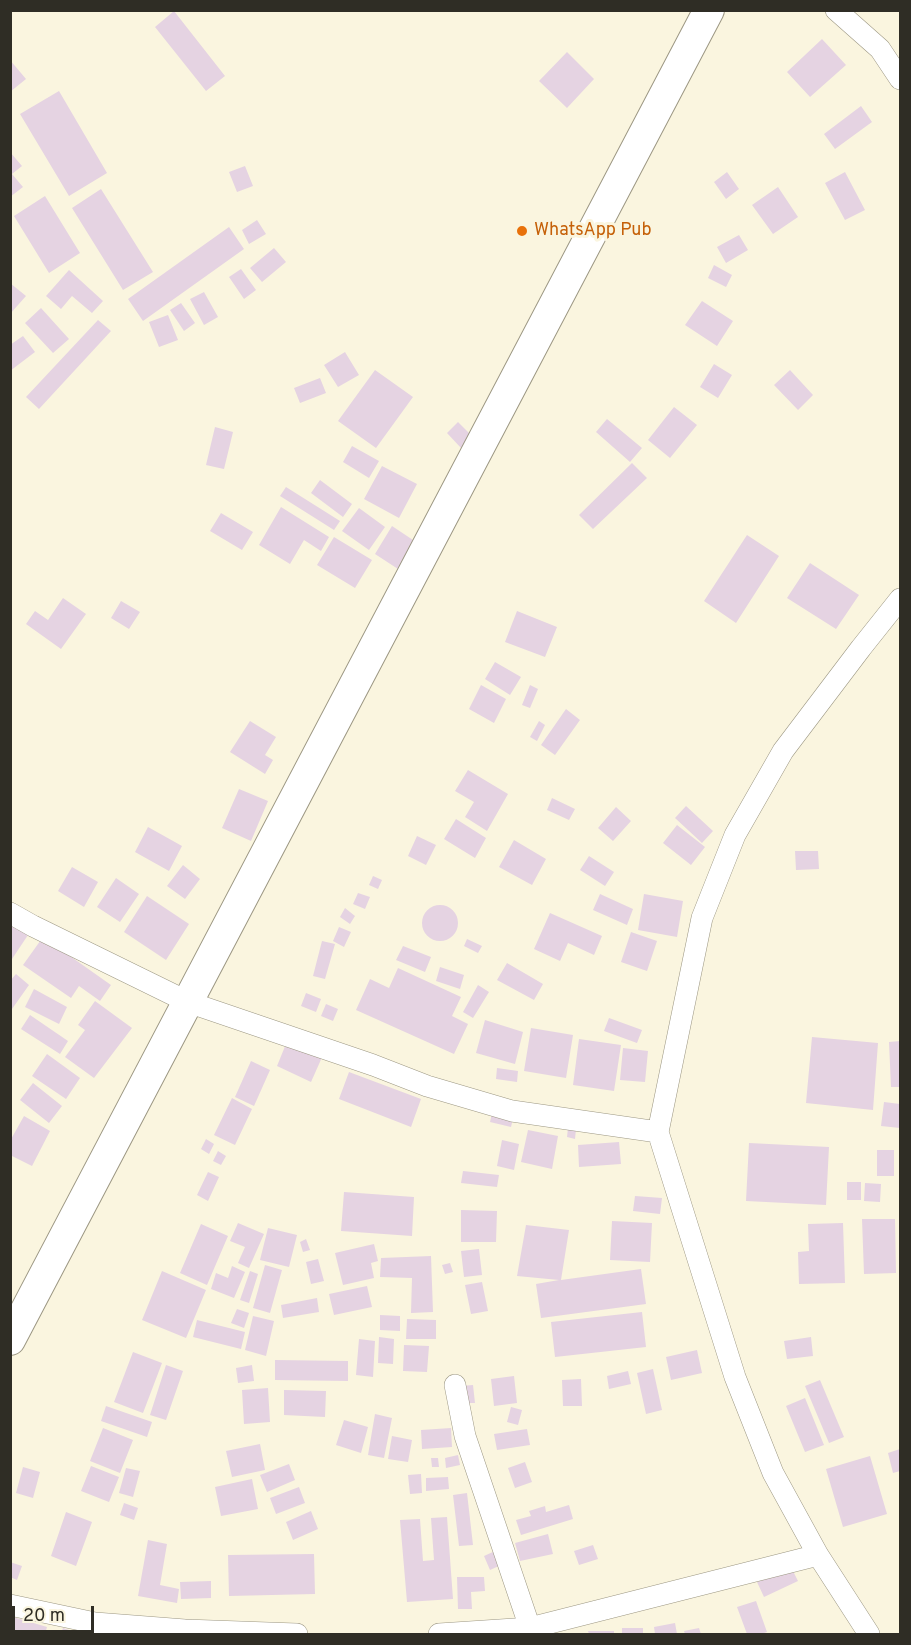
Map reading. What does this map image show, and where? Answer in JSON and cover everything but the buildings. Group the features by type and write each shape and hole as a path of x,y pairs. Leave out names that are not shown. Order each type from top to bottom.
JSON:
{"main road":[{"path":"10,1340 709,10"}],"street":[{"path":"836,10 880,49 900,79"},
{"path":"869,1635 818,1555 773,1473 735,1377 658,1132 702,918 735,835 783,751 900,599"},
{"path":"10,913 188,1002 373,1065 427,1086 512,1111 658,1132"},
{"path":"455,1385 465,1436 530,1628"},
{"path":"439,1635 530,1628 818,1555"},
{"path":"10,1605 95,1623 297,1635"}],"place":[{"name":"WhatsApp Pub","path":"522,231"}]}
